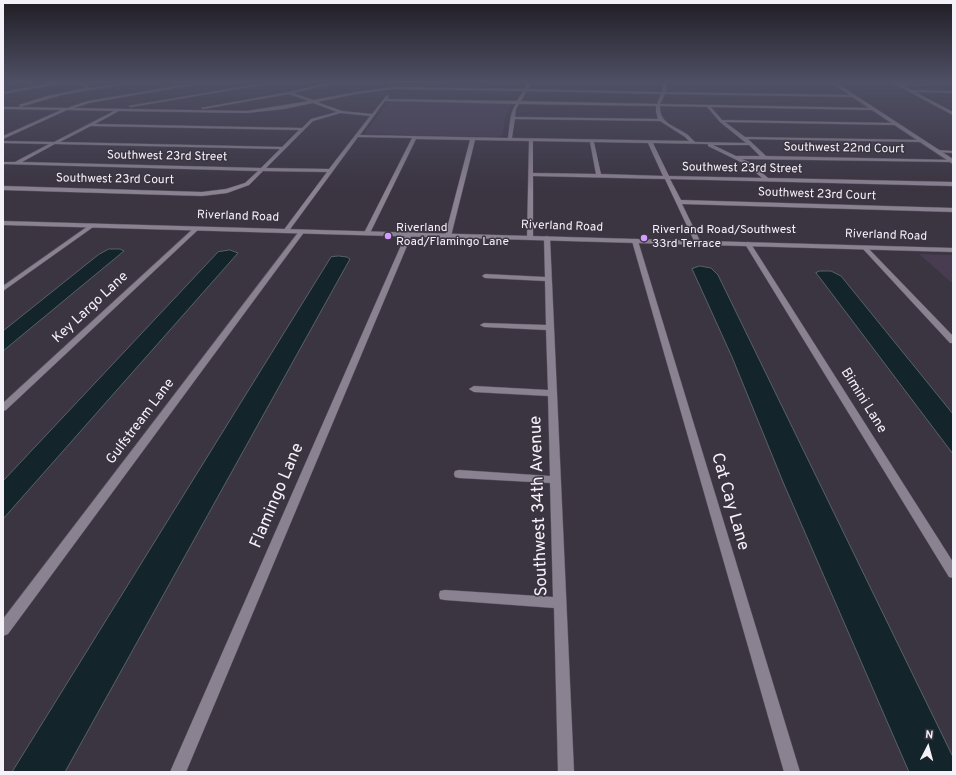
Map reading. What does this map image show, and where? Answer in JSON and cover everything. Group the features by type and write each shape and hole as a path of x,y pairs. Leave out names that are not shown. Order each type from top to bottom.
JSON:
{"street":[{"path":"3,138 47,118"},
{"path":"3,169 103,118"},
{"name":"Southwest 23rd Court","path":"3,188 202,194 227,191 247,184 316,118"},
{"path":"286,231 370,118"},
{"path":"510,139 512,118"},
{"path":"524,118 661,120 687,136 694,143"},
{"path":"719,118 744,138 764,157"},
{"path":"886,118 953,162"},
{"path":"721,121 895,124"},
{"path":"90,125 303,129"},
{"path":"357,136 750,144"},
{"path":"367,233 415,137"},
{"path":"448,236 473,138"},
{"path":"744,138 922,141"},
{"path":"530,238 531,140"},
{"path":"592,141 599,176"},
{"path":"3,142 283,148"},
{"path":"650,142 680,202 698,243"},
{"path":"705,143 736,157 756,169 767,180"},
{"path":"937,151 953,152"},
{"name":"Southwest 22nd Court","path":"736,157 953,162"},
{"name":"Southwest 23rd Street","path":"3,163 330,171"},
{"name":"Southwest 23rd Street","path":"531,174 953,184"},
{"name":"Southwest 23rd Court","path":"680,202 953,210"},
{"name":"Riverland Road","path":"3,223 953,250"},
{"path":"3,289 93,225"},
{"name":"Key Largo Lane","path":"3,408 197,228"},
{"name":"Gulfstream Lane","path":"3,630 302,231"},
{"name":"Flamingo Lane","path":"178,772 409,234"},
{"name":"Southwest 34th Avenue","path":"547,238 566,772"},
{"name":"Cat Cay Lane","path":"635,241 792,772"},
{"name":"Bimini Lane","path":"748,244 953,573"},
{"path":"865,248 953,341"},
{"path":"485,276 548,279"},
{"path":"484,325 550,328"},
{"path":"474,389 553,393"},
{"path":"459,474 556,480"},
{"path":"445,595 560,603"}],"shaded area":[{"path":"376,118 505,118 503,135 497,137 365,133"},
{"path":"109,249 120,249 124,251 3,351 3,331 98,255"},
{"path":"230,250 238,253 3,519 3,481 218,252"},
{"path":"919,254 953,255 953,284"},
{"path":"339,256 350,259 65,772 12,772 331,257"},
{"path":"700,266 711,268 718,275 953,757 953,772 909,772 783,482 732,357 692,269"},
{"path":"820,271 831,271 841,276 953,414 953,454 816,273"}],"place":[{"name":"Riverland Road/Flamingo Lane","path":"388,236"},
{"name":"Riverland Road/Southwest 33rd Terrace","path":"644,238"}]}
